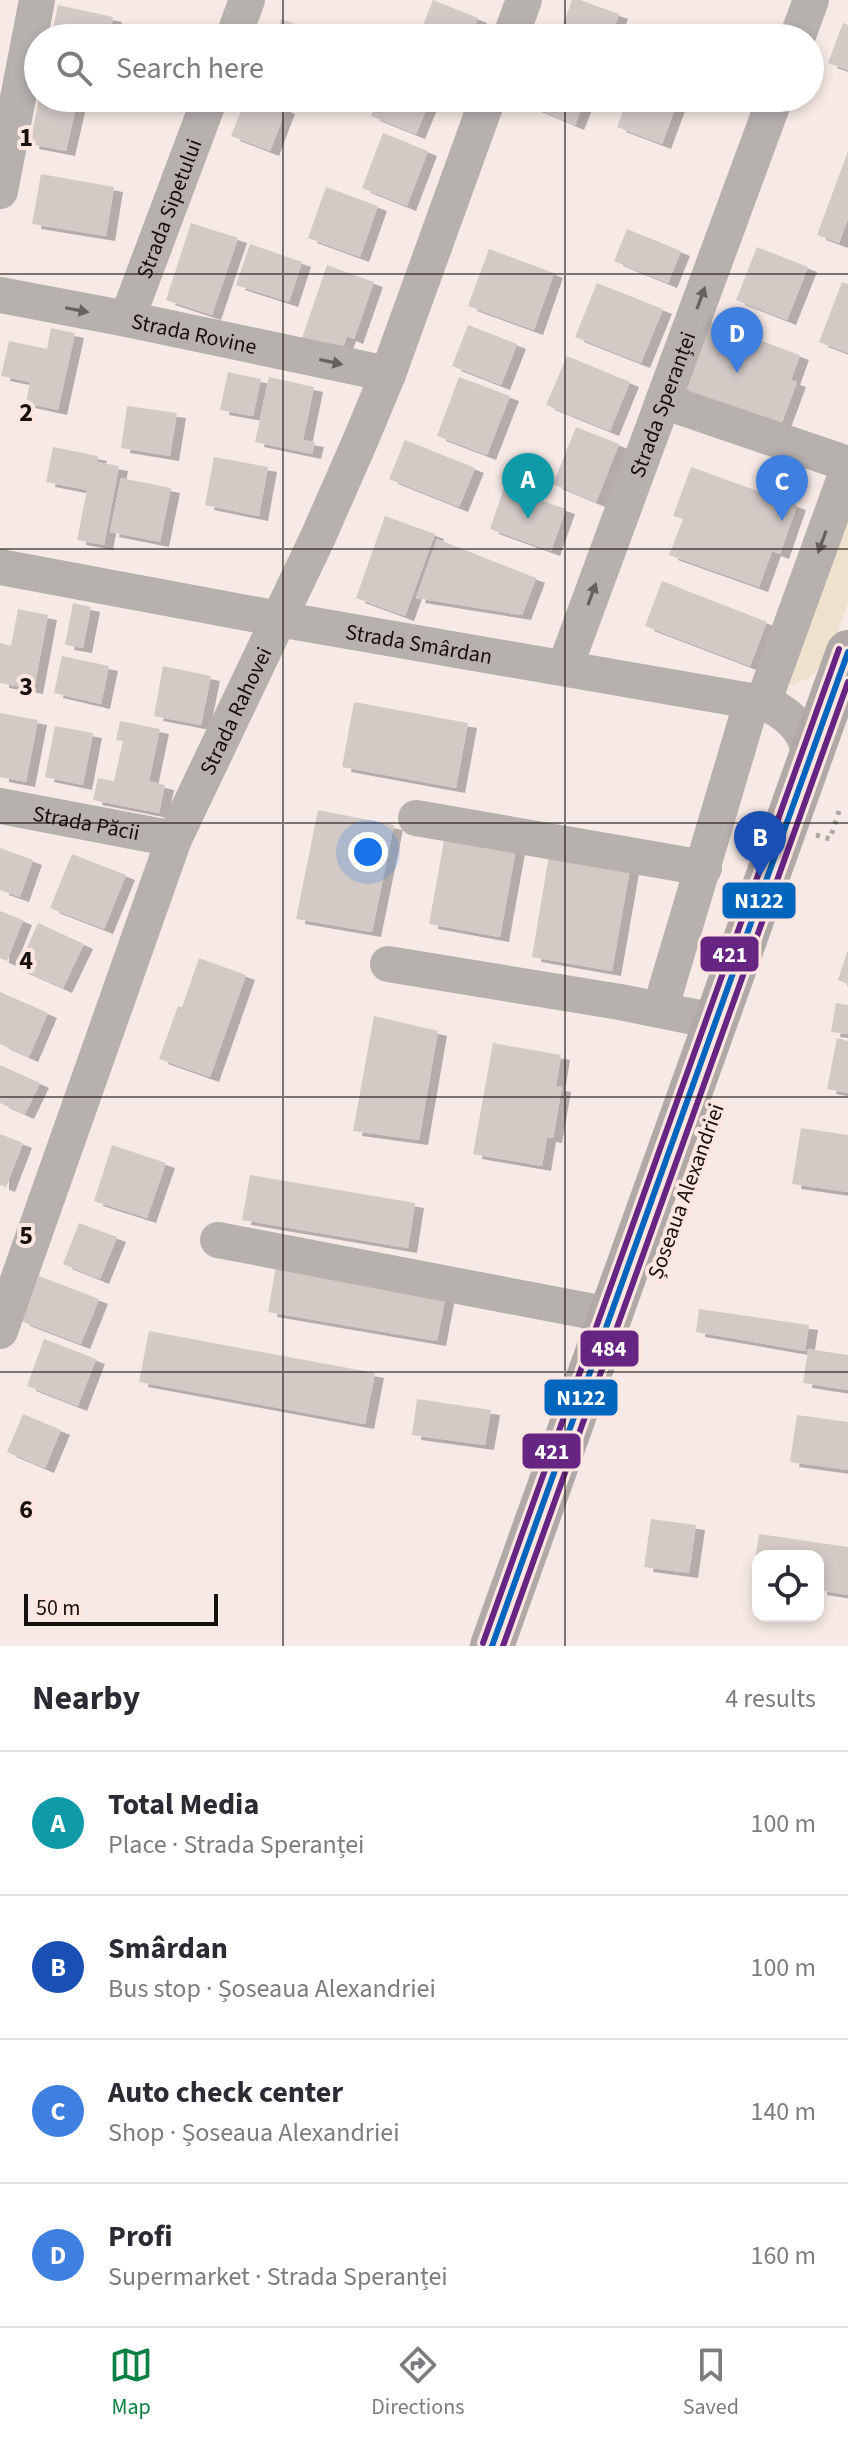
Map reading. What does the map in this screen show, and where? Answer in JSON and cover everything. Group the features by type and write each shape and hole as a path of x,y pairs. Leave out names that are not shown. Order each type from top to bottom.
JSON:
{"main road":[{"name":"Șoseaua Alexandriei","path":"492,1646 848,652"},
{"name":"Șoseaua Alexandriei","path":"524,1646 848,737"}],"street":[{"path":"32,24 37,0"},
{"path":"238,24 247,0"},
{"path":"515,24 524,0"},
{"path":"802,24 811,0"},
{"path":"0,191 24,67"},
{"name":"Strada Sipetului","path":"127,319 205,112"},
{"name":"Strada Rahovei","path":"0,1331 174,839 318,537 388,374 483,112"},
{"name":"Strada Speranței","path":"565,667 770,112"},
{"name":"Strada Rovine","path":"0,295 388,374"},
{"path":"660,1010 704,868 761,703 848,466 663,401"},
{"name":"Strada Smârdan","path":"0,567 761,703 796,723 804,734 811,759"},
{"name":"Strada Păcii","path":"0,806 174,839"},
{"path":"416,818 704,868"},
{"path":"388,964 714,1021"},
{"path":"218,1240 610,1315"}],"path":[{"path":"830,839 840,808"}],"shaded area":[{"path":"848,497 848,603 827,659 808,679 785,687"}],"building":[{"path":"433,0 478,18 476,24 424,24"},
{"path":"572,0 619,14 616,24 563,24"},
{"path":"58,5 113,17 112,24 54,24"},
{"path":"843,23 848,25 848,70 828,63"},
{"path":"36,112 75,112 66,151 30,144"},
{"path":"240,112 285,112 270,151 231,136"},
{"path":"373,112 425,112 416,134 371,116"},
{"path":"544,112 580,112 575,125"},
{"path":"623,112 674,112 662,144 617,127"},
{"path":"383,133 428,151 407,206 362,188"},
{"path":"848,151 848,219 839,243 817,235"},
{"path":"41,174 114,187 106,236 32,224"},
{"path":"326,187 378,206 360,257 308,238"},
{"path":"191,223 238,238 212,315 166,300"},
{"path":"627,229 681,251 668,283 614,261"},
{"path":"250,244 302,262 289,302 236,285"},
{"path":"757,247 808,267 787,320 736,300"},
{"path":"489,249 554,273 534,330 468,306"},
{"path":"327,265 374,282 354,339 347,336 342,351 300,344"},
{"path":"842,282 848,284 848,353 819,342"},
{"path":"597,283 663,309 641,363 575,337"},
{"path":"707,321 800,355 791,380 797,382 777,436 680,395"},
{"path":"468,325 517,344 501,385 452,366"},
{"path":"51,328 75,333 58,410 26,403 30,382 1,376 9,341 47,349"},
{"path":"567,356 630,382 610,431 546,405"},
{"path":"228,372 261,379 253,416 220,410"},
{"path":"269,377 314,387 303,440 315,442 312,454 255,442"},
{"path":"459,377 510,396 487,455 437,436"},
{"path":"127,406 177,413 170,456 121,448"},
{"path":"576,427 619,444 596,502 553,484"},
{"path":"405,440 475,468 459,507 389,479"},
{"path":"53,447 98,456 97,462 119,466 104,545 77,540 87,490 46,482"},
{"path":"214,457 268,467 259,516 205,505"},
{"path":"691,467 797,505 780,554 772,551 759,587 669,555 683,519 673,516"},
{"path":"121,478 171,488 160,542 110,532"},
{"path":"504,488 566,509 551,551 490,529"},
{"path":"385,516 435,534 405,616 356,598"},
{"path":"437,539 536,578 522,615 416,598"},
{"path":"662,581 767,622 750,666 645,626"},
{"path":"73,603 91,607 83,648 65,645"},
{"path":"18,609 48,615 34,689 0,683 0,643 11,646"},
{"path":"62,656 109,666 101,704 54,693"},
{"path":"163,666 211,676 201,725 154,716"},
{"path":"354,702 468,723 456,788 342,767"},
{"path":"0,713 38,720 26,782 0,777"},
{"path":"120,721 160,729 149,781 165,785 159,813 93,800 98,778 114,781 123,741 116,740"},
{"path":"55,726 93,733 83,785 45,777"},
{"path":"318,810 394,825 372,932 296,919"},
{"path":"446,830 517,843 500,937 429,924"},
{"path":"0,848 33,860 20,897 0,890"},
{"path":"550,849 631,863 612,971 532,957"},
{"path":"72,854 126,875 104,929 50,908"},
{"path":"0,911 23,920 7,961 0,958"},
{"path":"38,923 84,944 63,988 18,968"},
{"path":"848,952 848,984 838,980"},
{"path":"199,958 246,975 210,1077 159,1059"},
{"path":"0,992 48,1013 29,1057 0,1044"},
{"path":"836,1003 848,1005 848,1034 831,1032"},
{"path":"374,1016 438,1031 419,1140 353,1131"},
{"path":"837,1038 848,1041 848,1093 827,1089"},
{"path":"493,1043 561,1055 556,1086 562,1087 553,1138 547,1137 542,1166 473,1154"},
{"path":"0,1065 40,1083 25,1114 0,1103"},
{"path":"801,1128 848,1135 848,1192 792,1184"},
{"path":"0,1134 23,1143 6,1187 0,1185"},
{"path":"112,1145 166,1163 147,1218 94,1201"},
{"path":"250,1175 415,1203 408,1248 242,1220"},
{"path":"79,1223 117,1237 100,1279 63,1264"},
{"path":"276,1265 446,1294 437,1341 268,1312"},
{"path":"39,1276 99,1299 81,1344 21,1321"},
{"path":"699,1309 809,1325 805,1351 696,1332"},
{"path":"149,1331 375,1373 365,1424 139,1382"},
{"path":"44,1339 96,1359 78,1406 27,1386"},
{"path":"808,1349 848,1355 848,1390 803,1383"},
{"path":"417,1399 491,1410 485,1445 412,1435"},
{"path":"23,1414 61,1430 45,1468 7,1452"},
{"path":"797,1415 848,1422 848,1470 790,1462"},
{"path":"651,1519 696,1525 689,1573 644,1567"},
{"path":"759,1534 848,1547 848,1595 824,1591 824,1550 757,1550"}],"transit line":[{"name":"421","path":"483,1643 839,649"},
{"name":"N122","path":"492,1646 848,652"},
{"name":"484","path":"503,1646 848,682"}],"place":[{"name":"Profi","path":"737,373"},
{"name":"Total Media","path":"528,519"},
{"name":"Auto check center","path":"782,521"},
{"name":"Smârdan","path":"760,877"}]}
